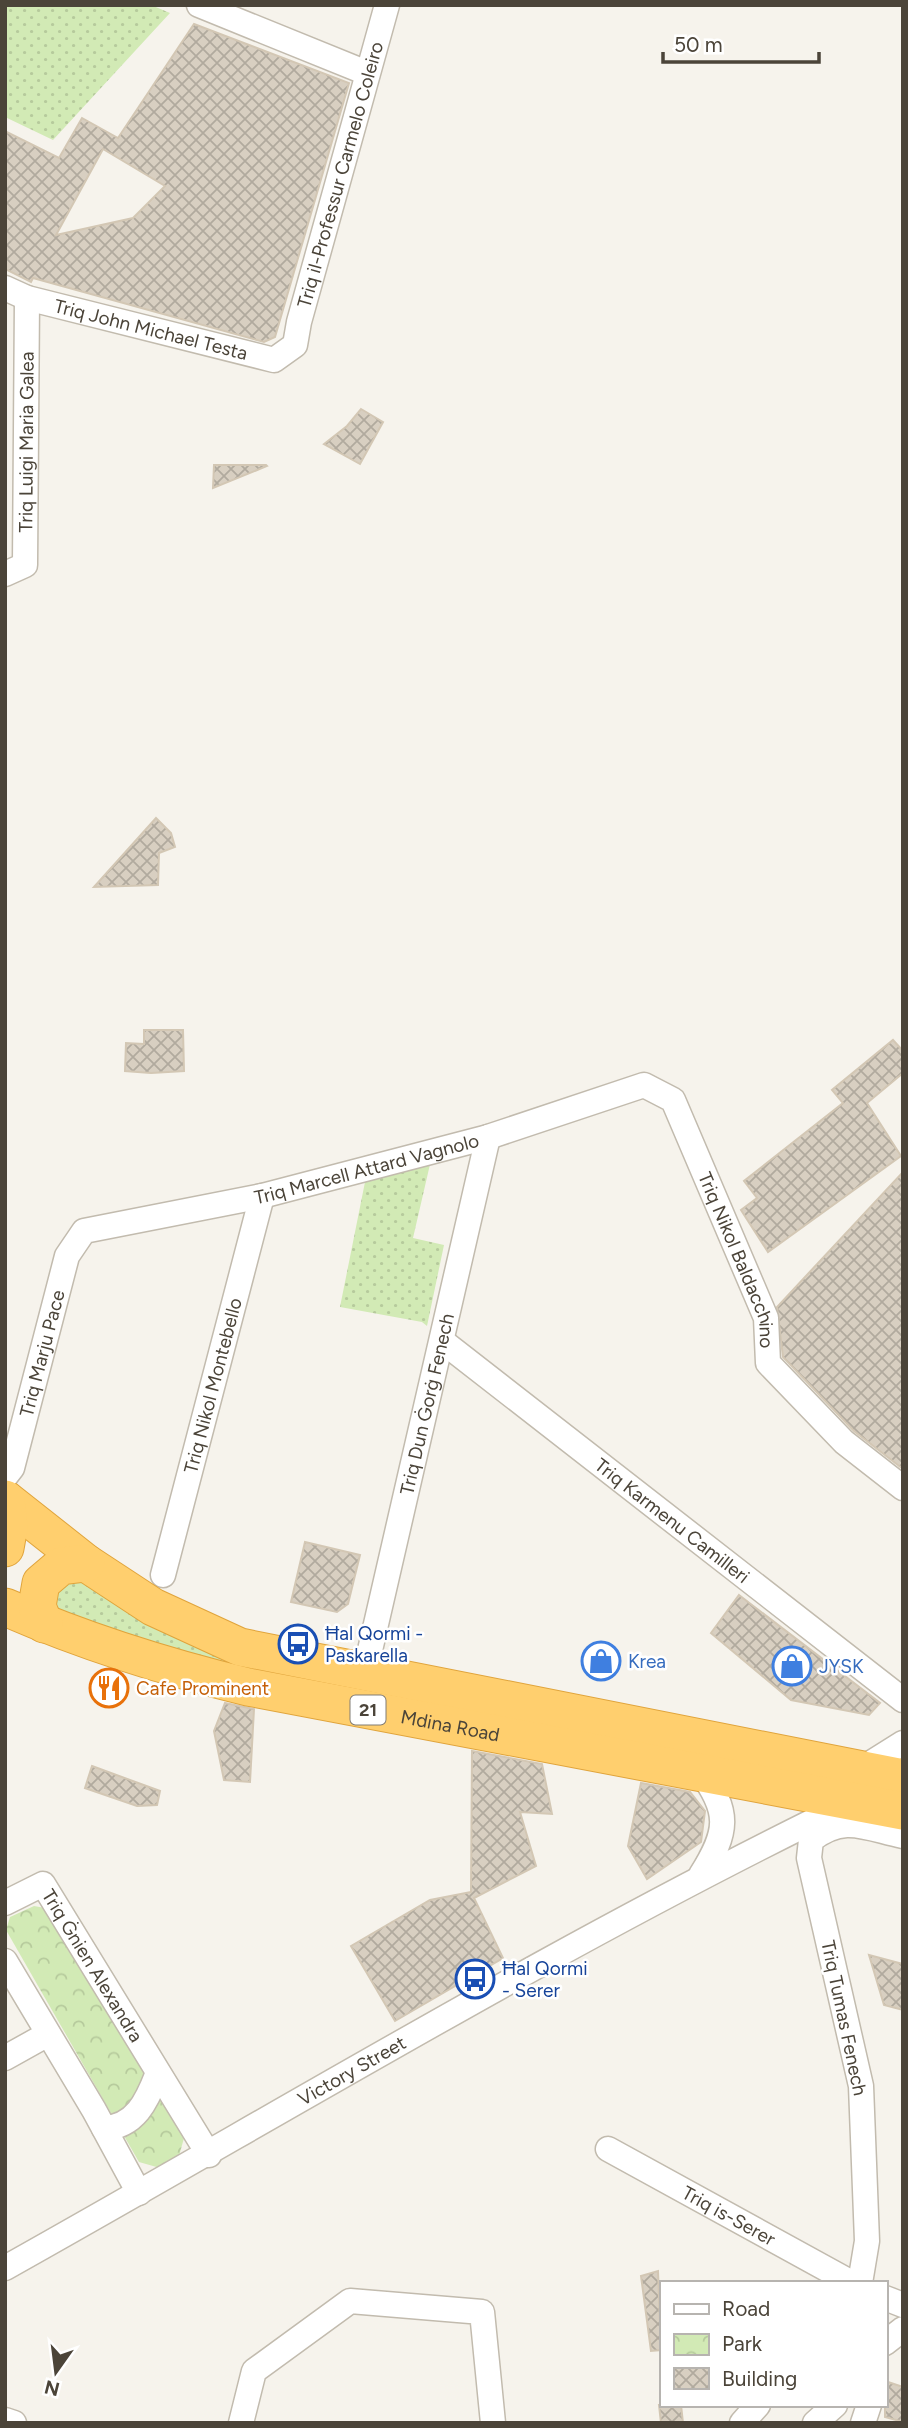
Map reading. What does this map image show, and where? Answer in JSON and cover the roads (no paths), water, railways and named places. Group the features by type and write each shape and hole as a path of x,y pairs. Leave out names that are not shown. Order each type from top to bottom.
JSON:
{"highway":[{"path":"5,1548 9,1526 7,1486"},
{"name":"21","path":"7,1486 86,1563"},
{"path":"44,1624 37,1606 41,1583 61,1566 86,1563"},
{"name":"Mdina Road","path":"86,1563 153,1607 240,1647 365,1672 857,1785 903,1811"},
{"name":"Mdina Road","path":"5,1607 44,1624 188,1673 248,1687 699,1770 857,1785 903,1778"}],"street":[{"path":"199,5 367,73"},
{"name":"Triq il-Professur Carmelo Coleiro","path":"295,345 299,322 387,5"},
{"name":"Triq John Michael Testa","path":"16,293 274,360 295,345"},
{"name":"Triq Luigi Maria Galea","path":"5,574 25,565 16,293"},
{"name":"Triq Marcell Attard Vagnolo","path":"84,1231 262,1196 488,1137 644,1085"},
{"name":"Triq Nikol Baldacchino","path":"644,1085 673,1100 766,1318 768,1363 844,1442 903,1488"},
{"name":"Triq Dun Ġorġ Fenech","path":"365,1672 488,1137"},
{"name":"Triq Nikol Montebello","path":"163,1575 262,1196"},
{"name":"Triq Marju Pace","path":"7,1486 67,1256 84,1231"},
{"name":"Triq Karmenu Camilleri","path":"442,1341 903,1700"},
{"name":"Victory Street","path":"5,2268 209,2155 480,1997 857,1785 903,1743"},
{"path":"699,1770 723,1811 724,1823 714,1854 701,1875"},
{"name":"Triq Tumas Fenech","path":"860,2281 867,2241 861,2086 809,1858 811,1840 827,1827 851,1823 903,1836"},
{"name":"Triq Ġnien Alexandra","path":"9,1893 43,1884 209,2155"},
{"path":"5,1961 104,2128 139,2193"},
{"path":"5,2058 48,2034"},
{"path":"104,2128 119,2127 146,2105 158,2075"},
{"name":"Triq is-Serer","path":"608,2149 848,2281"},
{"path":"242,2423 254,2371 350,2301 482,2312 493,2423"},
{"path":"887,2341 903,2329"},
{"path":"741,2423 756,2407"},
{"path":"795,2423 812,2407"},
{"path":"815,2423 833,2407"},
{"path":"5,2420 14,2423"}],"place":[{"name":"Ħal Qormi - Paskarella","path":"298,1644"},
{"name":"Krea","path":"601,1661"},
{"name":"JYSK","path":"792,1666"},
{"name":"Cafe Prominent","path":"109,1688"},
{"name":"Ħal Qormi - Serer","path":"475,1979"}]}
